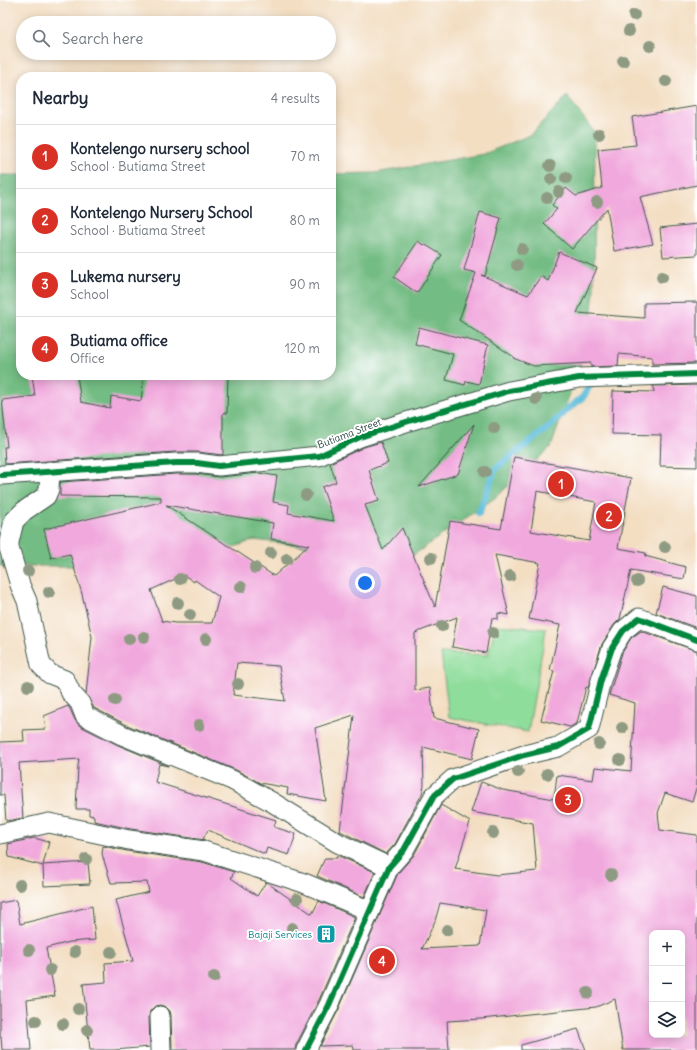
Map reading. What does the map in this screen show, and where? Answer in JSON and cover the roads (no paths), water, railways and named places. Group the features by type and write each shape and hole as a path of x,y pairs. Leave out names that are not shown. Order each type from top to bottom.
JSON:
{"street":[{"name":"Butiama Street","path":"2,475 176,463 197,463 219,466 319,456 360,438 406,422 509,391 578,378 697,374"},
{"path":"50,471 49,489 46,496 24,511 14,521 9,542 9,548 20,585 27,602 41,665 46,671 53,676 63,678 65,680 71,693 80,703 85,716 122,735 232,780 272,802 338,843 389,867"},
{"path":"306,1050 329,1005 389,867 404,850 434,796 452,779 524,755 558,747 589,729 601,680 612,648 623,631 639,618 697,640"},
{"path":"0,834 49,823 129,840 204,851 304,883 370,911"},
{"path":"160,1016 161,1050"}],"waterway":[{"path":"479,513 495,469 549,427 583,397 593,380"}],"place":[{"name":"Kontelengo nursery school","path":"561,484"},
{"name":"Kontelengo Nursery School","path":"609,516"},
{"name":"Lukema nursery","path":"568,800"},
{"name":"Bajaji Services","path":"326,934"},
{"name":"Butiama office","path":"382,961"}]}
